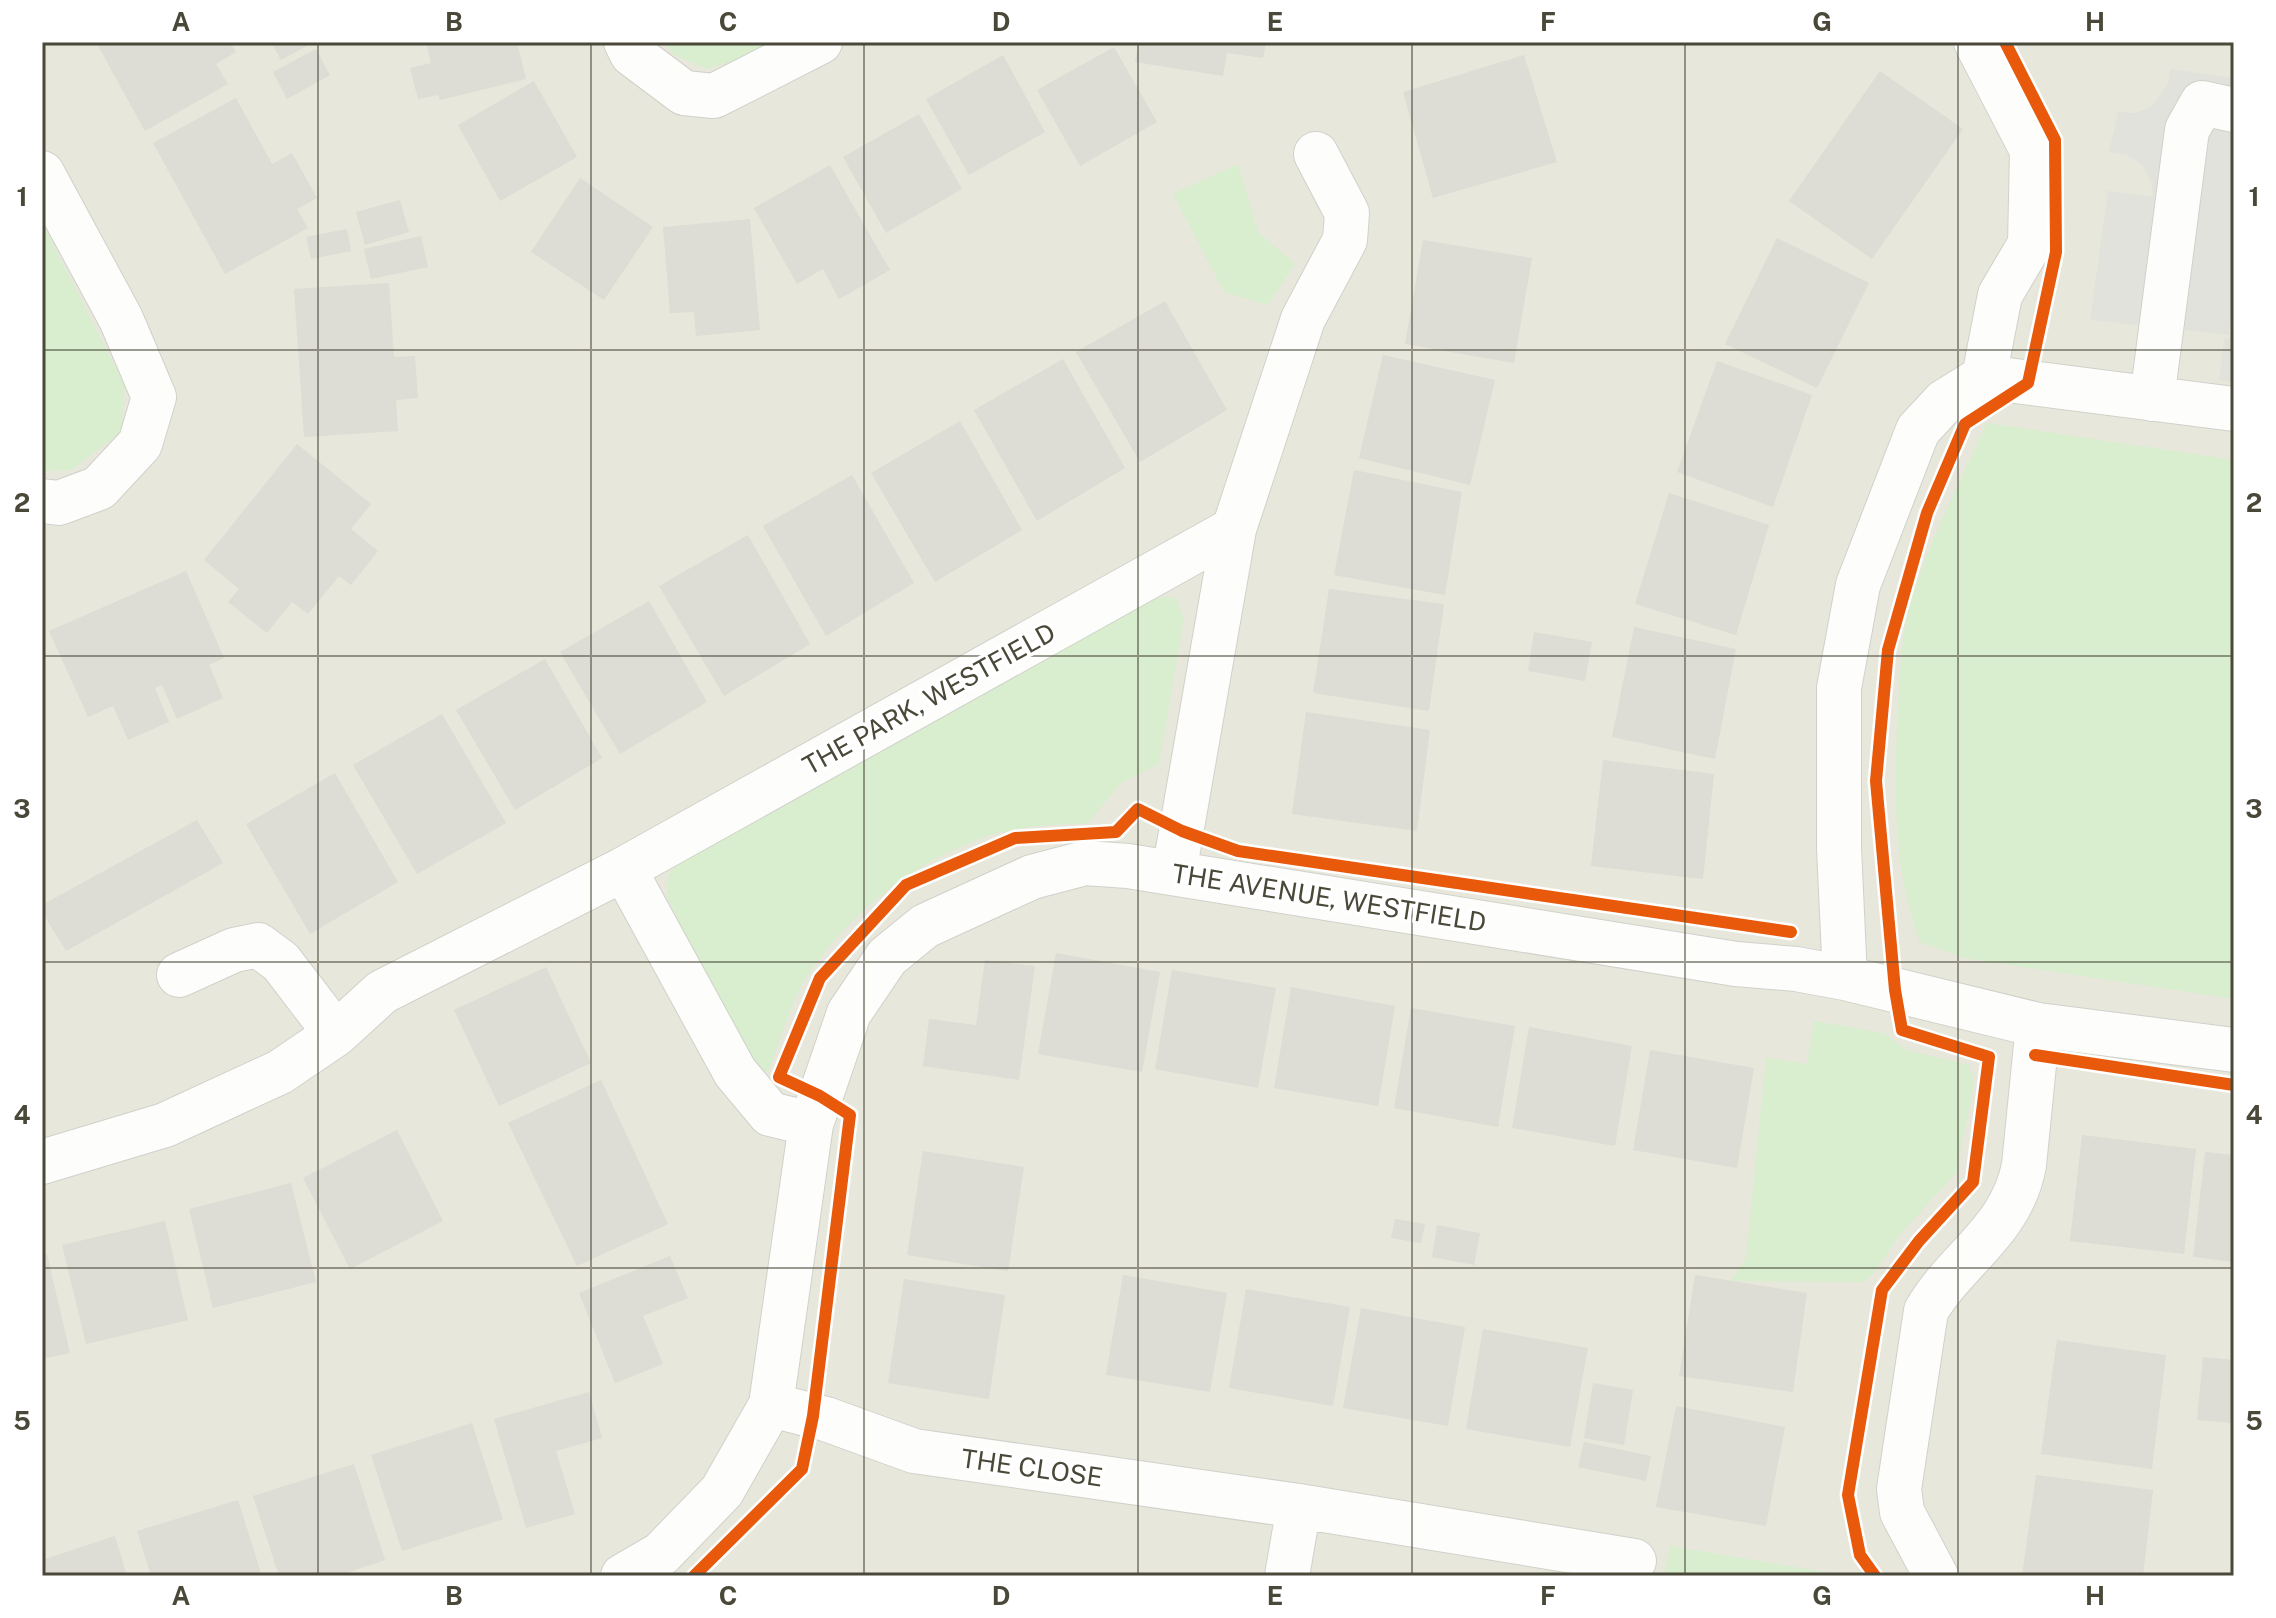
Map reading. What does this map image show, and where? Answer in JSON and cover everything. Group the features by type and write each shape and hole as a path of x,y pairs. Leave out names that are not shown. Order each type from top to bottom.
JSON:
{"street":[{"path":"626,42 632,54 684,93 714,96 820,42"},
{"path":"1976,42 2032,150 2030,244 2000,295 1984,377"},
{"path":"2152,399 2187,130 2202,103 2234,110"},
{"path":"1174,873 1234,529 1303,319 1345,240 1347,213 1316,154"},
{"path":"42,173 121,319 154,397 140,444 99,488 59,503 42,501"},
{"path":"1845,978 1839,848 1839,688 1858,585 1918,430 1944,402 1984,377 2234,409"},
{"name":"THE PARK, WESTFIELD","path":"42,1162 165,1125 280,1072 336,1034 382,992 624,869 1234,529"},
{"name":"THE AVENUE, WESTFIELD","path":"623,1576 661,1554 722,1491 771,1405 811,1124 849,1013 887,957 925,926 1032,877 1085,863 1174,873 1721,962 1796,969 2038,1025 2234,1050"},
{"path":"624,869 735,1072 770,1114 811,1124"},
{"path":"179,975 234,950 258,945 281,962 336,1034"},
{"path":"1936,1576 1902,1512 1899,1489 1926,1311 1941,1287 1982,1245 2016,1194 2024,1165 2038,1025"},
{"name":"THE CLOSE","path":"771,1405 826,1419 914,1451 1299,1506 1634,1561"},
{"path":"1287,1576 1299,1506"}],"shaded area":[{"path":"42,42 2234,42 2234,1576 42,1576"},
{"path":"2170,69 2234,78 2234,295 2229,335 2090,320 2108,191 2153,197 2151,181 2142,165 2127,155 2109,152 2118,112 2135,113 2152,106 2168,83"},
{"path":"2224,338 2234,339 2234,382 2219,380"}],"green space":[{"path":"665,42 773,42 743,58 707,69 672,54"},
{"path":"1238,164 1258,232 1295,264 1268,305 1224,292 1173,194"},
{"path":"42,223 125,386 121,432 71,470 42,471"},
{"path":"1987,423 2234,460 2234,999 1964,958 1920,942 1904,885 1897,826 1897,736 1902,642 1913,596 1931,546"},
{"path":"1175,597 1184,618 1159,764 1121,783 1087,824 1038,826 990,835 936,859 886,892 842,932 805,979 769,1070 756,1077 735,1040 667,897 669,874 686,854 1149,598"},
{"path":"1814,1021 1884,1033 1906,1050 1969,1065 1974,1084 1956,1173 1901,1233 1872,1275 1863,1282 1731,1281 1746,1258 1766,1058 1807,1064"},
{"path":"1670,1546 1848,1576 1664,1576"}],"building":[{"path":"96,42 230,42 236,52 216,64 228,84 145,131"},
{"path":"271,42 314,42 281,60"},
{"path":"426,42 517,42 526,79 440,100 438,95 418,99 410,68 431,63"},
{"path":"1139,42 1266,42 1263,58 1227,53 1223,76 1135,62"},
{"path":"1114,47 1157,122 1080,166 1037,90"},
{"path":"316,49 330,75 287,99 273,72"},
{"path":"1003,55 1045,132 969,175 926,99"},
{"path":"1524,55 1557,162 1433,198 1403,92"},
{"path":"1880,71 1963,129 1872,259 1789,201"},
{"path":"534,81 577,157 500,201 458,125"},
{"path":"236,98 272,164 292,153 317,198 297,209 308,228 225,274 153,143"},
{"path":"919,114 962,189 886,233 843,157"},
{"path":"830,165 890,270 839,299 823,269 797,284 754,208"},
{"path":"580,178 653,227 604,300 531,252"},
{"path":"400,200 409,232 365,245 356,212"},
{"path":"750,219 760,330 696,336 694,312 670,313 663,227"},
{"path":"347,229 351,251 311,259 306,237"},
{"path":"421,236 428,267 371,279 364,249"},
{"path":"1777,238 1869,283 1817,388 1725,344"},
{"path":"1423,240 1532,258 1514,363 1405,344"},
{"path":"389,283 394,357 415,356 418,398 396,400 398,431 304,437 294,289"},
{"path":"1165,301 1227,410 1140,462 1076,352"},
{"path":"1383,355 1495,380 1470,485 1359,458"},
{"path":"1063,359 1125,468 1037,521 974,410"},
{"path":"1717,361 1812,395 1773,507 1677,472"},
{"path":"960,421 1022,530 935,582 871,473"},
{"path":"297,444 371,504 351,529 378,551 351,585 339,576 308,614 292,602 267,633 228,602 239,589 204,560"},
{"path":"1354,470 1462,492 1445,595 1334,575"},
{"path":"852,475 914,583 826,636 763,526"},
{"path":"1669,493 1769,525 1736,635 1635,604"},
{"path":"748,535 810,644 724,696 659,586"},
{"path":"186,571 224,658 209,665 223,698 177,719 162,685 155,688 169,722 128,740 113,706 88,717 49,631"},
{"path":"1329,589 1444,604 1429,711 1313,693"},
{"path":"649,601 707,702 620,754 560,652"},
{"path":"1634,627 1736,649 1715,759 1612,737"},
{"path":"1534,632 1592,642 1585,681 1528,671"},
{"path":"545,659 602,758 515,810 456,710"},
{"path":"1306,712 1430,730 1417,831 1292,814"},
{"path":"442,714 506,823 417,874 353,765"},
{"path":"1603,760 1714,774 1703,879 1591,866"},
{"path":"335,773 398,882 310,934 246,824"},
{"path":"197,820 223,863 66,951 42,912 42,905"},
{"path":"1056,953 1160,972 1142,1072 1038,1054"},
{"path":"985,960 1035,966 1019,1080 923,1066 929,1019 976,1025"},
{"path":"546,967 591,1063 499,1106 454,1010"},
{"path":"1172,970 1276,988 1258,1088 1155,1069"},
{"path":"1291,987 1395,1006 1378,1106 1274,1088"},
{"path":"1411,1008 1515,1026 1498,1127 1394,1108"},
{"path":"1529,1027 1632,1046 1615,1146 1512,1128"},
{"path":"1650,1050 1754,1068 1737,1168 1633,1150"},
{"path":"601,1080 668,1224 577,1266 508,1123"},
{"path":"397,1130 443,1221 350,1269 303,1178"},
{"path":"2082,1135 2196,1149 2184,1254 2070,1241"},
{"path":"923,1151 1024,1167 1008,1271 907,1255"},
{"path":"2205,1152 2234,1155 2234,1262 2193,1257"},
{"path":"291,1183 316,1282 213,1308 189,1209"},
{"path":"1395,1219 1425,1224 1421,1243 1391,1238"},
{"path":"165,1221 188,1320 86,1344 62,1245"},
{"path":"1437,1225 1480,1233 1474,1265 1432,1257"},
{"path":"47,1254 70,1353 42,1359 42,1255"},
{"path":"670,1256 688,1298 643,1316 663,1364 615,1383 579,1293"},
{"path":"1123,1275 1227,1293 1210,1392 1106,1375"},
{"path":"1695,1275 1807,1293 1793,1392 1679,1376"},
{"path":"904,1279 1005,1295 989,1399 888,1383"},
{"path":"1246,1289 1350,1307 1333,1406 1229,1388"},
{"path":"1361,1308 1465,1327 1448,1426 1343,1408"},
{"path":"1483,1329 1588,1348 1570,1447 1466,1429"},
{"path":"2057,1340 2166,1355 2152,1469 2041,1454"},
{"path":"2203,1357 2234,1360 2234,1423 2197,1420"},
{"path":"1593,1383 1633,1390 1624,1445 1584,1438"},
{"path":"589,1392 602,1438 556,1451 575,1514 526,1528 494,1419"},
{"path":"1676,1406 1785,1427 1766,1526 1656,1507"},
{"path":"472,1423 503,1519 402,1551 371,1455"},
{"path":"1584,1442 1651,1456 1646,1481 1578,1467"},
{"path":"354,1464 385,1560 337,1576 279,1576 253,1496"},
{"path":"2036,1475 2153,1490 2143,1576 2022,1576"},
{"path":"238,1500 262,1576 151,1576 137,1531"},
{"path":"115,1536 127,1576 42,1576 42,1560"}],"cycle path":[{"path":"1875,1576 1860,1555 1848,1495 1882,1290 1919,1241 1973,1182 1989,1057 1902,1030 1895,990 1876,781 1888,650 1927,513 1965,424 2028,383 2056,252 2055,140 2005,42"},
{"path":"694,1576 802,1469 813,1416 850,1115 820,1096 779,1077 820,978 906,885 1015,838 1116,832 1138,809 1182,831 1238,851 1791,932"},
{"path":"2035,1055 2234,1085"}]}
